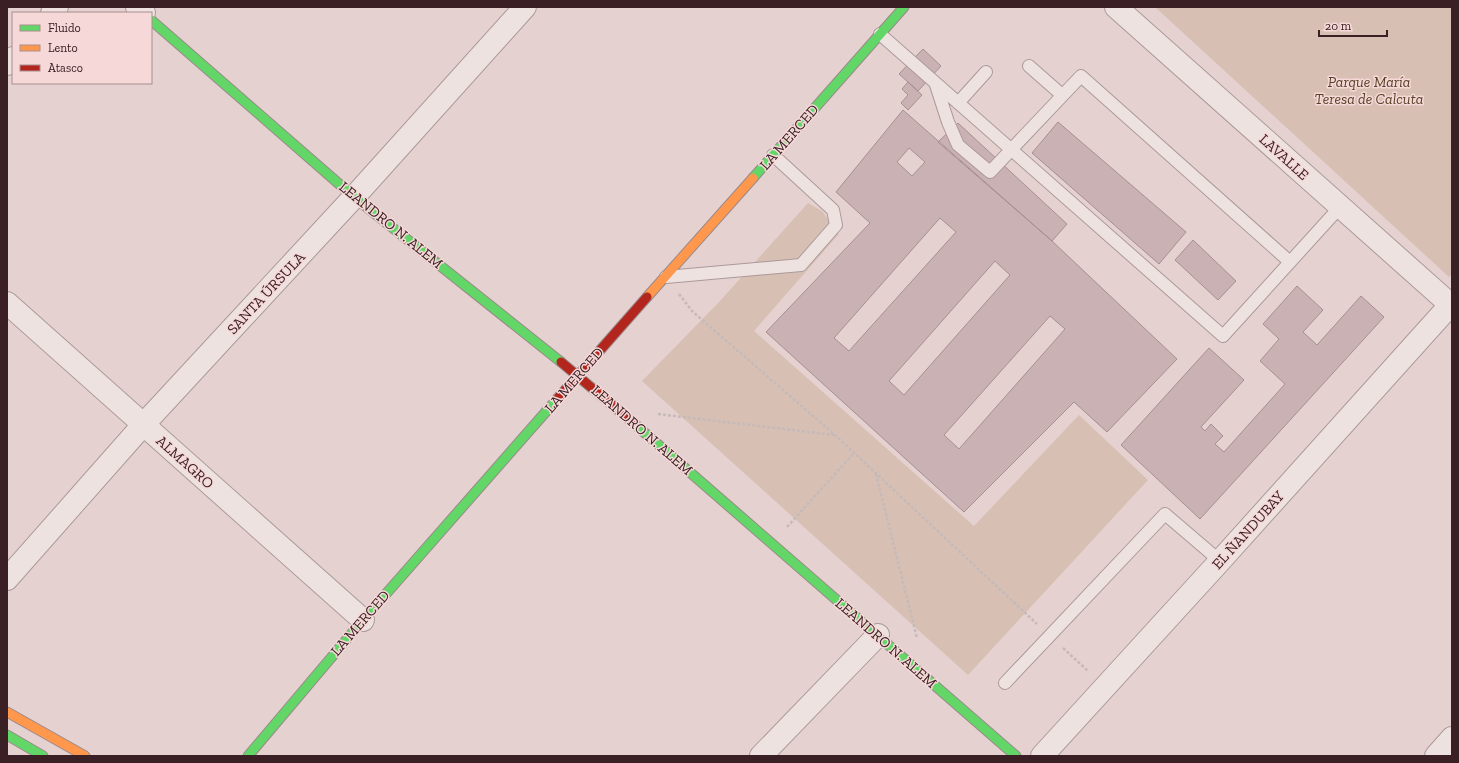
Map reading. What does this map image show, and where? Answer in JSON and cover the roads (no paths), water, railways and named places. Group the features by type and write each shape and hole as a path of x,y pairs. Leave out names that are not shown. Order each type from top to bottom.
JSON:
{"street":[{"name":"SANTA ÚRSULA","path":"7,579 143,425 354,197 525,7"},
{"name":"LA MERCED","path":"248,756 363,620 578,374 904,7"},
{"name":"LAVALLE","path":"1116,7 1451,305"},
{"name":"LEANDRO N. ALEM","path":"152,21 354,197 578,374 1016,756"},
{"name":"ALMAGRO","path":"7,303 363,620"},
{"name":"EL ÑANDUBAY","path":"1042,756 1451,305"},
{"path":"761,756 878,635"},
{"path":"7,712 85,756"},
{"path":"7,735 43,756"},
{"path":"1436,756 1452,738"}],"lane":[{"path":"880,34 1223,336 1340,207"},
{"path":"1029,66 1062,95"},
{"path":"958,103 986,72"},
{"path":"936,82 948,122 958,145 990,172 1081,76 1290,262"},
{"path":"665,277 801,265 836,225 833,210 773,155"},
{"path":"1005,683 1165,514 1220,561"}],"park label":[{"name":"Parque María Teresa de Calcuta","path":"1369,90"}]}
